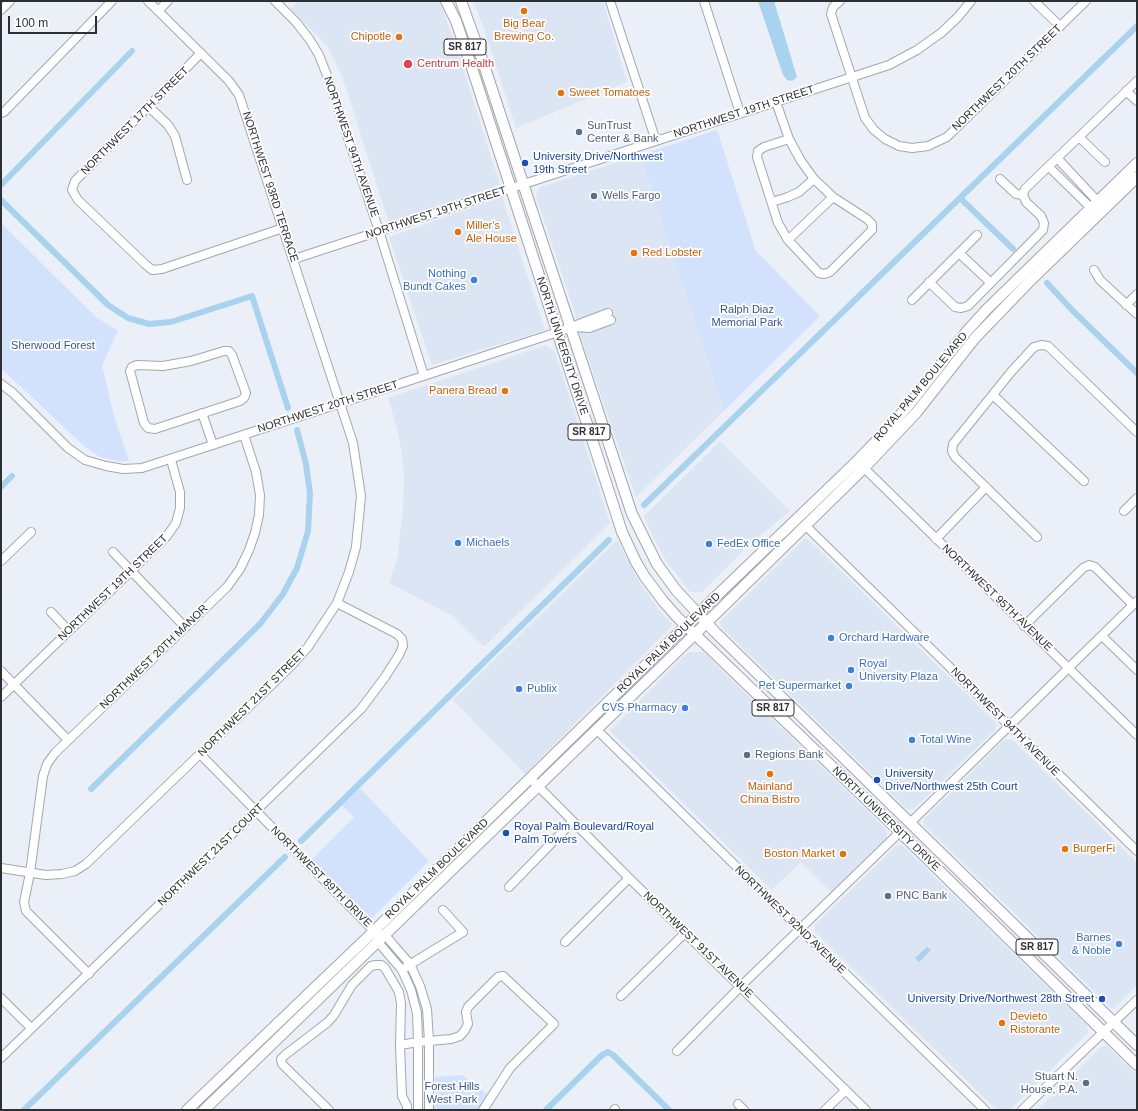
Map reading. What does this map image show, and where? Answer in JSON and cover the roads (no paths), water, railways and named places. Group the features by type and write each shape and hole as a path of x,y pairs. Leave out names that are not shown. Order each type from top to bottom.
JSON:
{"main road":[{"name":"NORTH UNIVERSITY DRIVE","path":"455,3 474,37 632,514 649,549 666,577 706,623 1137,1045"},
{"name":"NORTH UNIVERSITY DRIVE","path":"455,3 456,21 512,188 588,429 626,542 636,562 653,589 696,634 878,810 1137,1065"},
{"name":"ROYAL PALM BOULEVARD","path":"1098,208 1137,163"},
{"name":"ROYAL PALM BOULEVARD","path":"204,1110 382,939 806,526 861,465 885,432 908,406 967,331 1014,282 1098,208 1137,177"},
{"path":"588,429 594,430 611,451"},
{"name":"ROYAL PALM BOULEVARD","path":"187,1110 374,931 789,525 861,465"},
{"path":"782,549 789,525"},
{"path":"878,810 901,824 910,822"},
{"path":"900,832 912,832 936,848"}],"street":[{"path":"1,10 10,1"},
{"path":"1,113 4,112 112,1"},
{"name":"NORTHWEST 93RD TERRACE","path":"148,1 229,81 239,95 340,403"},
{"path":"158,11 168,1"},
{"name":"NORTHWEST 94TH AVENUE","path":"275,1 296,22 319,55 379,231 424,376"},
{"path":"610,1 656,141"},
{"path":"704,1 740,113"},
{"name":"NORTHWEST 19TH STREET","path":"294,259 889,65 917,50 941,33 958,17 971,1"},
{"path":"1034,1 1060,26"},
{"name":"NORTHWEST 20TH STREET","path":"851,78 865,118 874,130 885,139 899,146 912,148 928,146 947,137 1086,1"},
{"path":"837,4 831,14 851,78"},
{"name":"NORTHWEST 17TH STREET","path":"201,53 75,181 72,190 78,200 152,270 162,269 283,228"},
{"path":"929,282 955,307 961,308 968,306 1043,230 1044,223 1041,216 1026,202 1023,195 1025,189 1137,80"},
{"path":"1126,91 1137,101"},
{"path":"776,102 789,139 801,161 814,179 833,198 867,219 872,224 872,230 830,272 824,274 819,273 788,240 778,223 757,157 758,151 764,147 789,139"},
{"path":"149,107 168,125 175,136 187,180"},
{"path":"1080,137 1105,162"},
{"path":"1057,158 1098,208"},
{"path":"1049,166 1098,208"},
{"path":"772,202 799,192 814,179"},
{"path":"1000,179 1016,194 1023,195"},
{"path":"788,240 833,198"},
{"path":"912,300 977,234"},
{"path":"959,253 990,282"},
{"path":"1094,270 1100,280 1137,314"},
{"path":"1126,304 1137,294"},
{"name":"NORTHWEST 20TH STREET","path":"1,384 13,393 68,448 85,460 123,470 142,468 171,460 570,327 589,328 609,316"},
{"path":"1037,537 955,457 952,451 954,444 1011,372 1034,347 1042,345 1048,346 1137,432"},
{"path":"228,351 232,355 246,393 244,398 240,401 202,413 155,428 148,428 144,423 130,371 132,367 137,365 164,366 191,361 228,351"},
{"path":"993,395 1084,481"},
{"name":"NORTHWEST 21ST STREET","path":"1,868 46,875 62,874 75,870 86,864 201,755 291,666 308,647 337,603 349,572 356,546 361,496 353,443 340,403"},
{"path":"202,413 214,445"},
{"name":"NORTHWEST 20TH MANOR","path":"88,974 26,911 24,902 30,873 43,776 47,764 55,753 227,587 240,569 255,533 260,495 256,472 244,435"},
{"name":"NORTHWEST 19TH STREET","path":"1,697 167,536 176,523 180,508 180,492 171,460"},
{"name":"NORTHWEST 95TH AVENUE","path":"861,465 1137,735"},
{"path":"936,539 986,487"},
{"path":"1124,511 1137,498"},
{"name":"NORTHWEST 94TH AVENUE","path":"806,526 1137,851"},
{"path":"1,561 31,532"},
{"path":"113,552 185,627"},
{"path":"910,822 1135,603 1090,565 1083,568 1024,626"},
{"name":"NORTHWEST 21ST COURT","path":"1,1058 361,709 385,677 399,655 403,646 402,639 397,634 337,603"},
{"path":"50,612 69,631"},
{"path":"1102,636 1137,670"},
{"path":"1,671 68,740"},
{"name":"NORTHWEST 92ND AVENUE","path":"597,730 985,1110"},
{"name":"NORTHWEST 89TH DRIVE","path":"201,755 255,812 382,939 410,964 420,986 427,1009 429,1041 429,1110"},
{"name":"NORTHWEST 91ST AVENUE","path":"531,778 629,878 866,1110"},
{"path":"509,887 573,821"},
{"path":"677,1051 799,929 900,832"},
{"path":"565,942 629,878"},
{"path":"402,970 463,932 443,910"},
{"path":"621,996 685,933"},
{"name":"NORTHWEST 89TH DRIVE","path":"382,939 402,970 411,990 417,1013 418,1110"},
{"path":"329,1110 282,1064 282,1059 285,1055 328,1022 352,986 371,966 376,965 381,965 386,968 399,992 401,1004 400,1045 402,1096 407,1106 407,1110"},
{"path":"400,1045 418,1042 451,1040 460,1036 468,1024 466,1012 468,1007 498,977 503,976 554,1024 510,1068 483,1110"},
{"path":"1,998 31,1028"},
{"path":"1022,1110 1137,1000"},
{"path":"825,1110 846,1090"}],"waterway":[{"path":"644,505 1137,26"},
{"path":"1,185 132,51"},
{"path":"960,198 1013,249"},
{"path":"1,200 108,305 128,318 149,324 171,322 252,296 288,408"},
{"path":"1047,283 1073,311 1137,373"},
{"path":"91,789 260,624 283,594 297,568 308,531 310,493 306,464 297,430"},
{"path":"1,487 12,476"},
{"path":"301,841 609,540"},
{"path":"24,1110 285,857"},
{"path":"546,1110 602,1055 608,1052 613,1055 669,1110"}],"place":[{"name":"Big Bear Brewing Co.","path":"524,11"},
{"name":"Chipotle","path":"399,37"},
{"name":"Centrum Health","path":"408,64"},
{"name":"Sweet Tomatoes","path":"561,93"},
{"name":"SunTrust Center & Bank","path":"579,132"},
{"name":"University Drive/Northwest 19th Street","path":"525,163"},
{"name":"Wells Fargo","path":"594,196"},
{"name":"Miller's Ale House","path":"458,232"},
{"name":"Red Lobster","path":"634,253"},
{"name":"Nothing Bundt Cakes","path":"474,280"},
{"name":"Panera Bread","path":"505,391"},
{"name":"Michaels","path":"458,543"},
{"name":"FedEx Office","path":"709,544"},
{"name":"Orchard Hardware","path":"831,638"},
{"name":"Royal University Plaza","path":"851,670"},
{"name":"Pet Supermarket","path":"849,686"},
{"name":"Publix","path":"519,689"},
{"name":"CVS Pharmacy","path":"685,708"},
{"name":"Total Wine","path":"912,740"},
{"name":"Regions Bank","path":"747,755"},
{"name":"Mainland China Bistro","path":"770,774"},
{"name":"University Drive/Northwest 25th Court","path":"877,780"},
{"name":"Royal Palm Boulevard/Royal Palm Towers","path":"506,833"},
{"name":"BurgerFi","path":"1065,849"},
{"name":"Boston Market","path":"843,854"},
{"name":"PNC Bank","path":"888,896"},
{"name":"Barnes & Noble","path":"1119,944"},
{"name":"University Drive/Northwest 28th Street","path":"1102,999"},
{"name":"Devieto Ristorante","path":"1002,1023"},
{"name":"Stuart N. House, P.A.","path":"1086,1083"}],"park label":[{"name":"Ralph Diaz Memorial Park","path":"747,316"},
{"name":"Sherwood Forest","path":"53,346"},
{"name":"Forest Hills West Park","path":"452,1093"}]}
